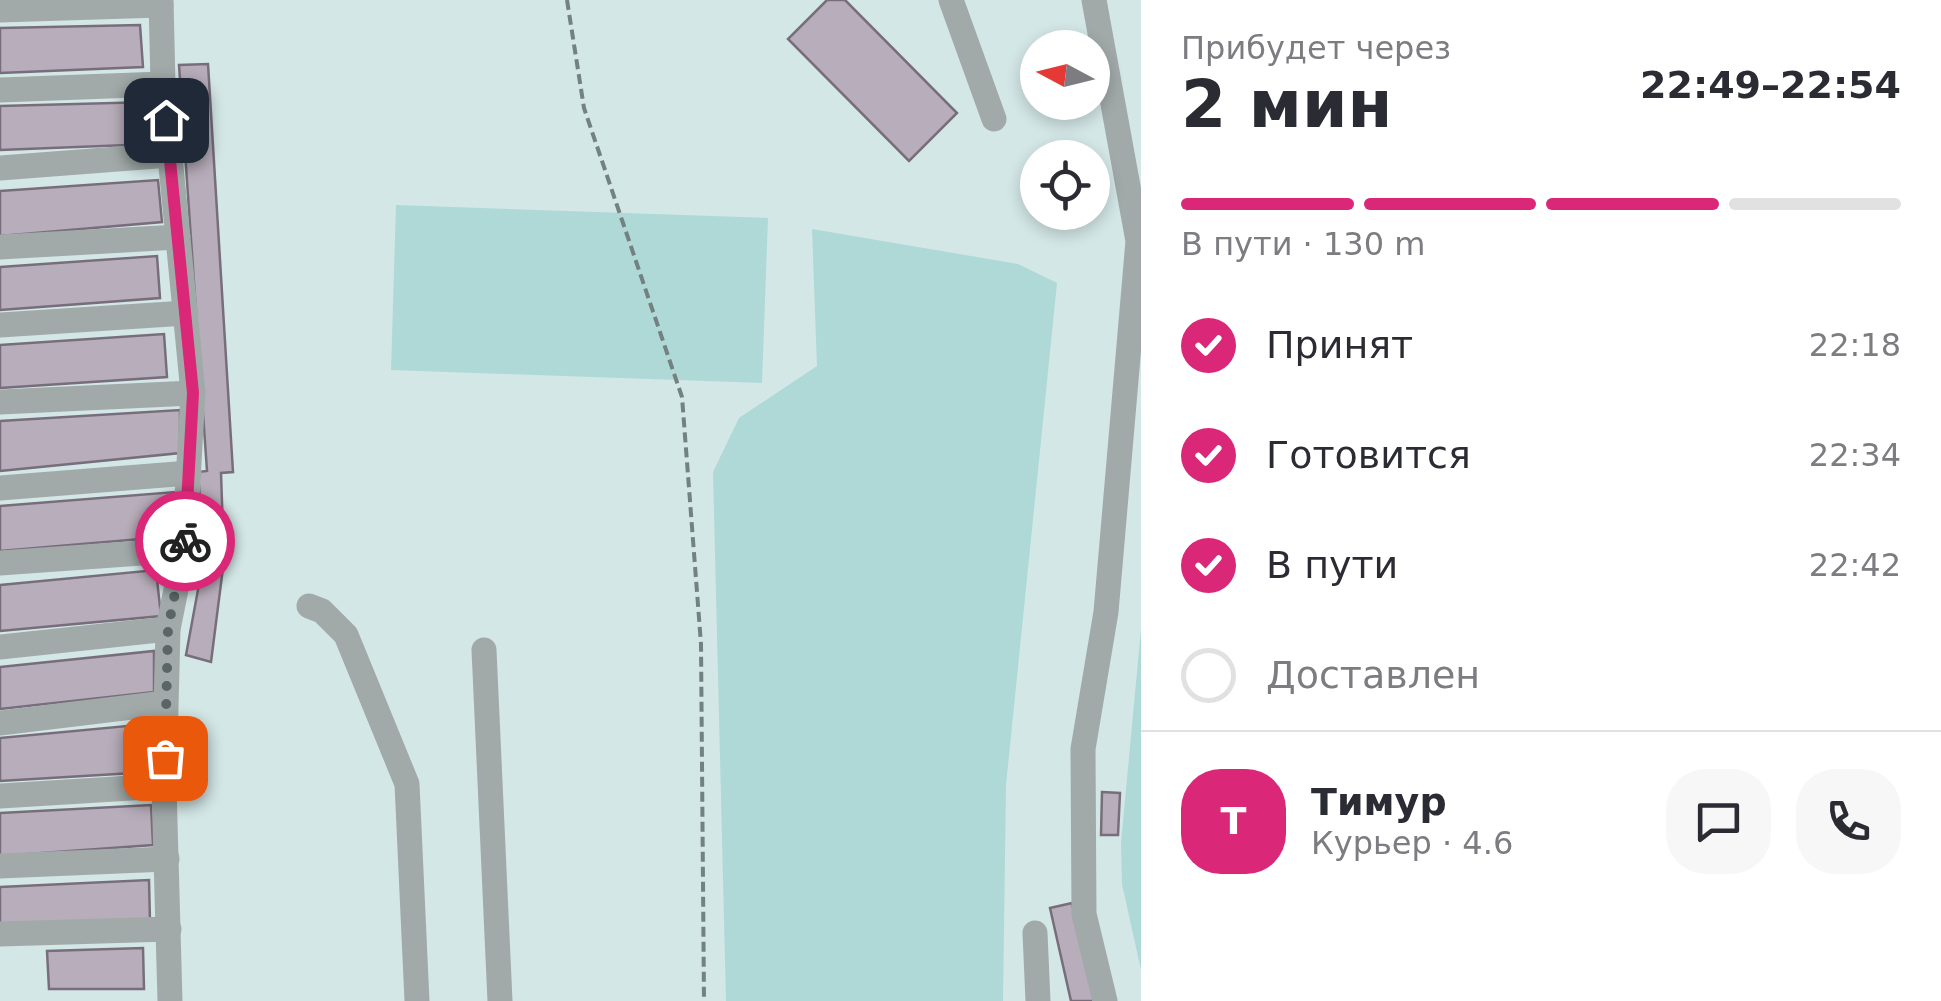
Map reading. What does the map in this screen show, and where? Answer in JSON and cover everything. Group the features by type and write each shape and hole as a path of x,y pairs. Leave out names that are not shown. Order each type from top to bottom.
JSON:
{"lane":[{"path":"951,0 994,119"},
{"path":"1094,0 1138,241 1106,612 1083,750 1084,914 1106,1001"},
{"path":"0,10 161,3 163,84 193,393 184,550 168,629 165,703 170,1001"},
{"path":"0,90 163,84"},
{"path":"0,168 170,155"},
{"path":"0,247 178,237"},
{"path":"0,325 186,313"},
{"path":"0,402 193,393"},
{"path":"0,488 189,473"},
{"path":"0,563 184,550"},
{"path":"309,606 322,611 346,635 407,784 418,1001"},
{"path":"0,647 168,629"},
{"path":"484,650 500,1001"},
{"path":"0,723 165,703"},
{"path":"0,796 164,786"},
{"path":"0,866 166,858"},
{"path":"0,934 169,929"},
{"path":"1035,933 1038,1001"}],"path":[{"path":"567,0 584,108 682,396 701,644 704,1001"}],"shaded area":[{"path":"396,205 768,218 762,383 391,370"},
{"path":"812,229 1018,264 1057,283 1006,785 1003,1001 726,1001 713,472 739,418 817,366"},
{"path":"1141,629 1141,970 1122,884 1121,843"}],"building":[{"path":"827,0 845,0 957,113 909,161 788,39"},
{"path":"140,25 143,67 0,73 0,28"},
{"path":"208,64 233,472 221,473 224,560 211,662 186,655 204,557 198,472 207,471 179,65"},
{"path":"150,102 153,144 0,150 0,106"},
{"path":"158,180 162,222 0,236 0,191"},
{"path":"157,256 160,298 0,310 0,267"},
{"path":"164,334 167,377 0,388 0,345"},
{"path":"180,410 180,453 0,471 0,421"},
{"path":"175,492 176,536 0,551 0,506"},
{"path":"156,570 161,616 0,631 0,585"},
{"path":"154,651 154,692 0,709 0,667"},
{"path":"148,724 150,772 0,781 0,738"},
{"path":"1102,792 1120,793 1118,835 1101,835"},
{"path":"151,805 153,845 0,856 0,813"},
{"path":"149,880 150,922 0,925 0,887"},
{"path":"1072,903 1095,1001 1071,1001 1050,908"},
{"path":"143,948 144,989 49,989 47,951"}],"way so far":[{"path":"165,758 168,629 185,541"}],"route":[{"path":"166,120 193,393 185,541"}]}
